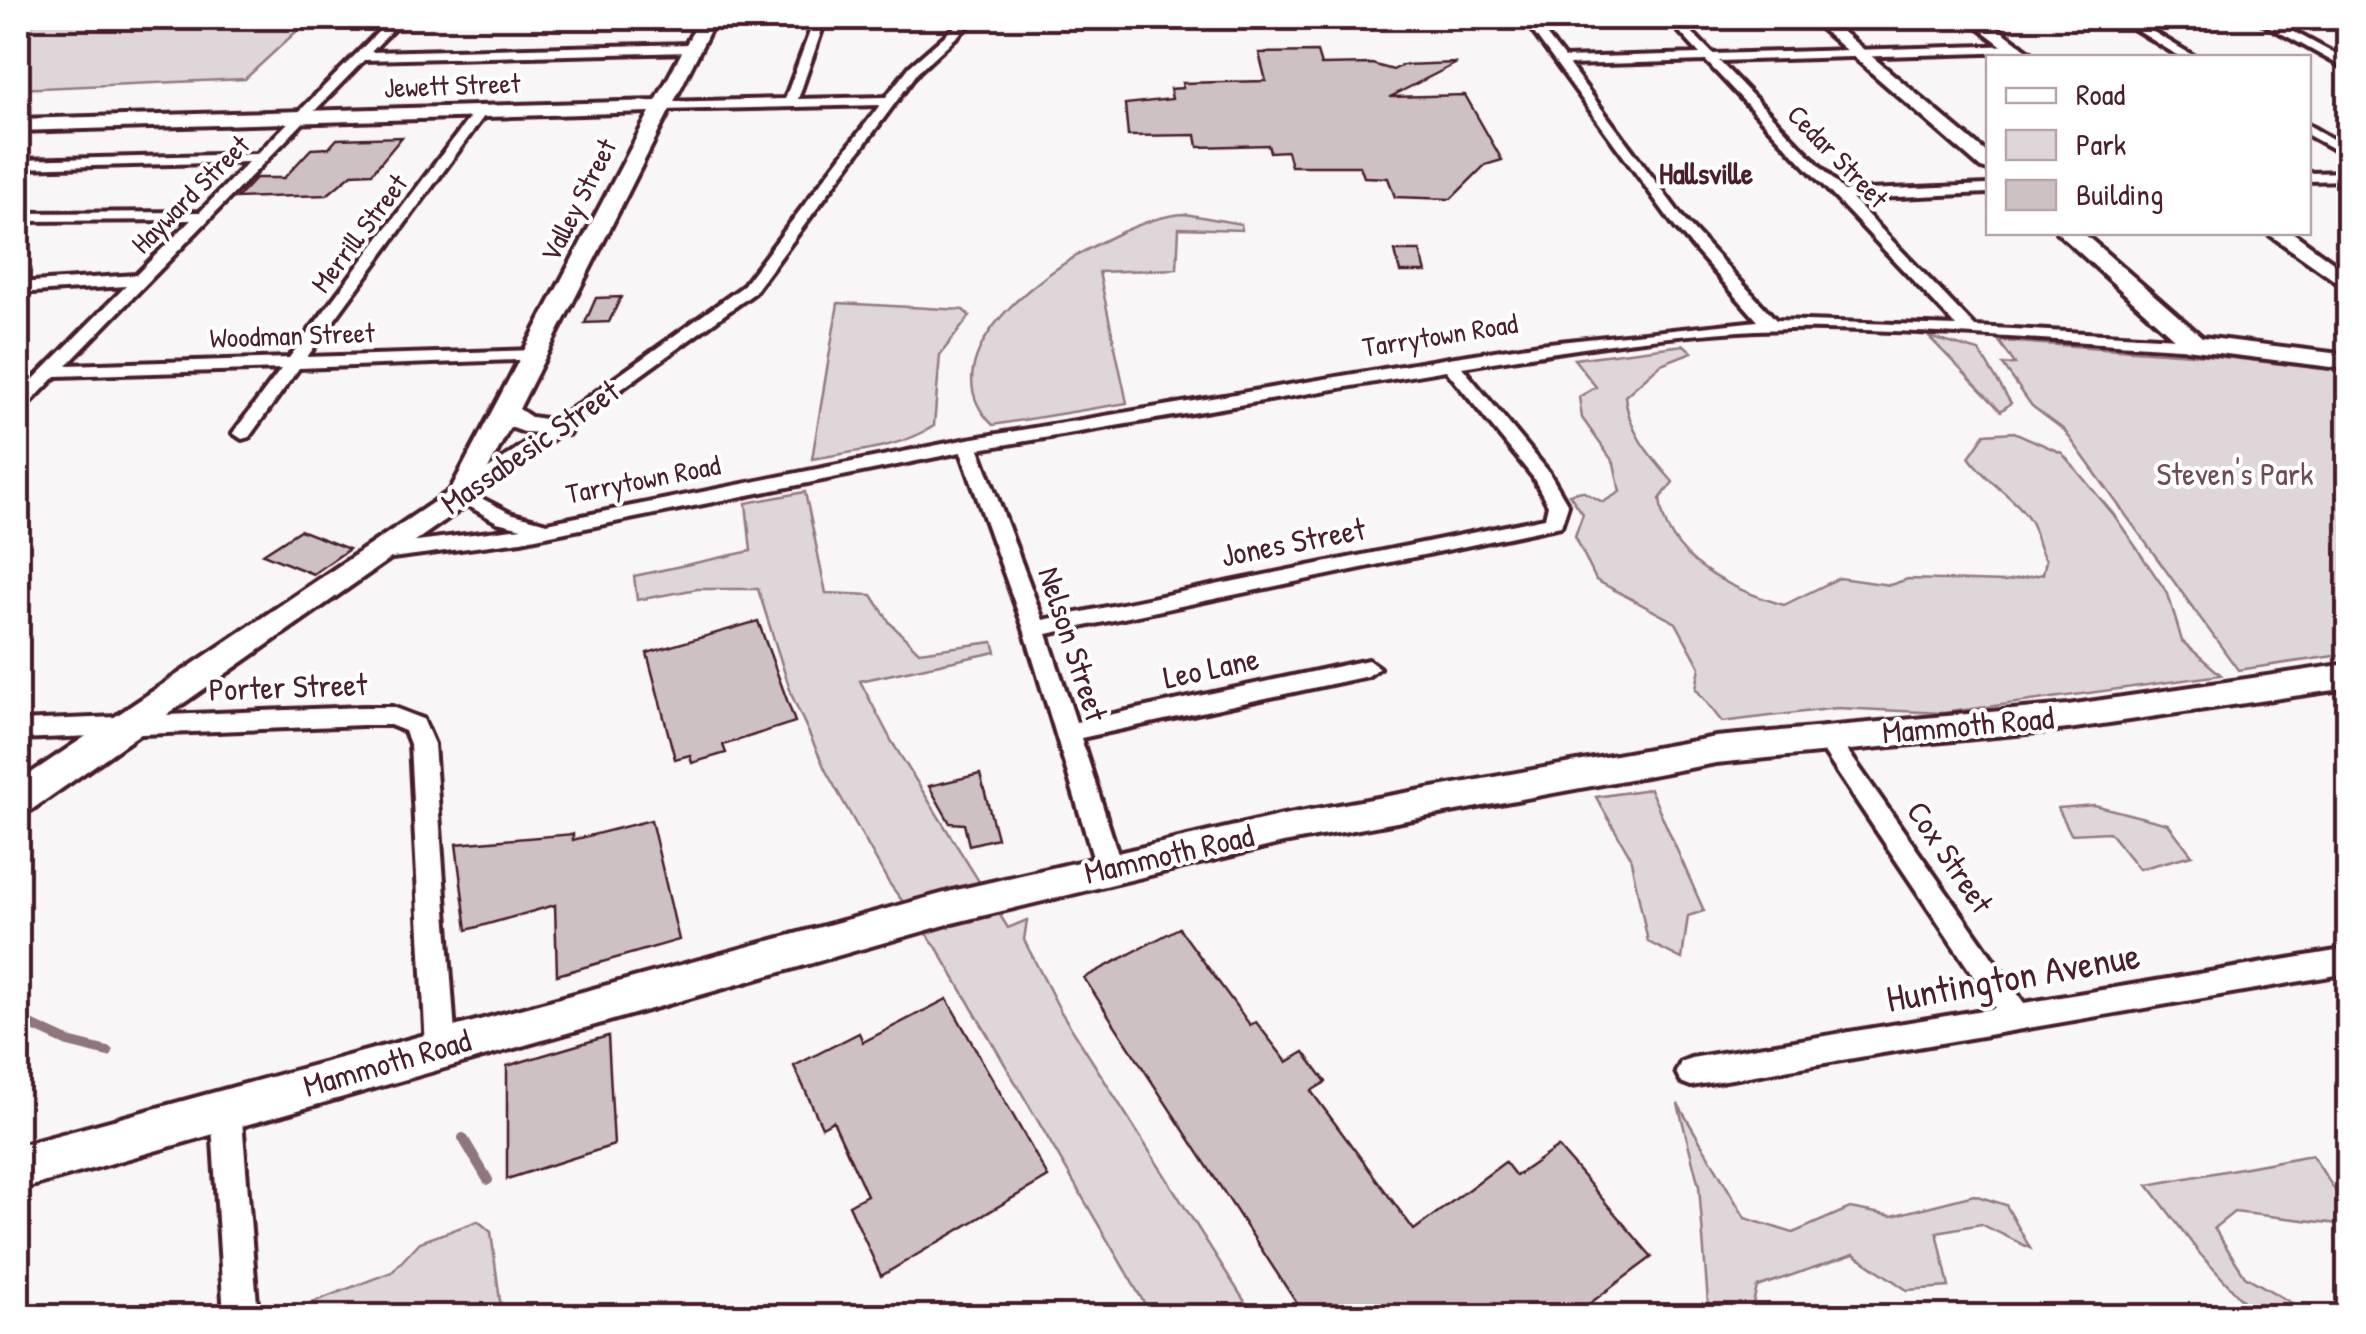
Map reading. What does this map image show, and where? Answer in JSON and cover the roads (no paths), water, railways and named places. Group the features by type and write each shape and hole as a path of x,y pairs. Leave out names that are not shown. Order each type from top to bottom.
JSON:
{"main road":[{"name":"Valley Street","path":"461,496 708,18"},
{"path":"1817,18 1986,162"},
{"path":"1974,18 2023,53"},
{"name":"Jewett Street","path":"18,125 661,106"},
{"path":"2071,235 2195,344"},
{"path":"2281,235 2348,283"},
{"name":"Tarrytown Road","path":"2195,344 2348,362"},
{"path":"506,412 524,424 559,428"},
{"name":"Massabesic Street","path":"18,800 461,496"},
{"name":"Mammoth Road","path":"18,1168 441,1048 1109,867 1439,797 1716,750 1825,736 2068,717 2348,676"}],"street":[{"path":"18,22 32,18"},
{"name":"Hayward Street","path":"18,405 398,18"},
{"path":"790,103 820,18"},
{"name":"Massabesic Street","path":"461,496 748,290 924,58 970,18"},
{"path":"1528,18 1680,224 1771,325"},
{"name":"Cedar Street","path":"1672,18 1968,329"},
{"path":"2123,18 2186,55"},
{"path":"2260,18 2348,66"},
{"path":"361,56 692,48"},
{"path":"1561,62 1858,53 2023,53"},
{"name":"Jewett Street","path":"661,106 889,101"},
{"name":"Merrill Street","path":"242,433 480,112"},
{"path":"2311,131 2348,154"},
{"path":"18,164 261,158"},
{"path":"2311,177 2348,176"},
{"path":"1841,194 1986,189"},
{"path":"18,217 204,216"},
{"path":"18,288 140,280"},
{"name":"Tarrytown Road","path":"377,553 552,527 968,445 1449,363 1771,325 1968,329 2195,344"},
{"name":"Woodman Street","path":"50,371 536,354"},
{"name":"Jones Street","path":"1035,629 1544,526 1559,514 1541,475 1449,363"},
{"name":"Nelson Street","path":"968,445 1035,629 1109,867"},
{"name":"Tarrytown Road","path":"461,496 504,518 552,527"},
{"name":"Leo Lane","path":"1068,732 1368,668"},
{"name":"Porter Street","path":"18,730 392,716 415,726 422,744 441,1048"},
{"name":"Cox Street","path":"1825,736 2017,1017"},
{"name":"Huntington Avenue","path":"1691,1072 2348,961"},
{"path":"226,1108 241,1316"}],"waterway":[{"path":"18,1019 68,1042 108,1052"},
{"path":"463,1138 488,1180"},
{"path":"1223,1307 1229,1316"},
{"path":"843,1315 853,1316"}],"district":[{"name":"Hallsville","path":"1706,174"}],"park label":[{"name":"Steven's Park","path":"2235,474"}]}
